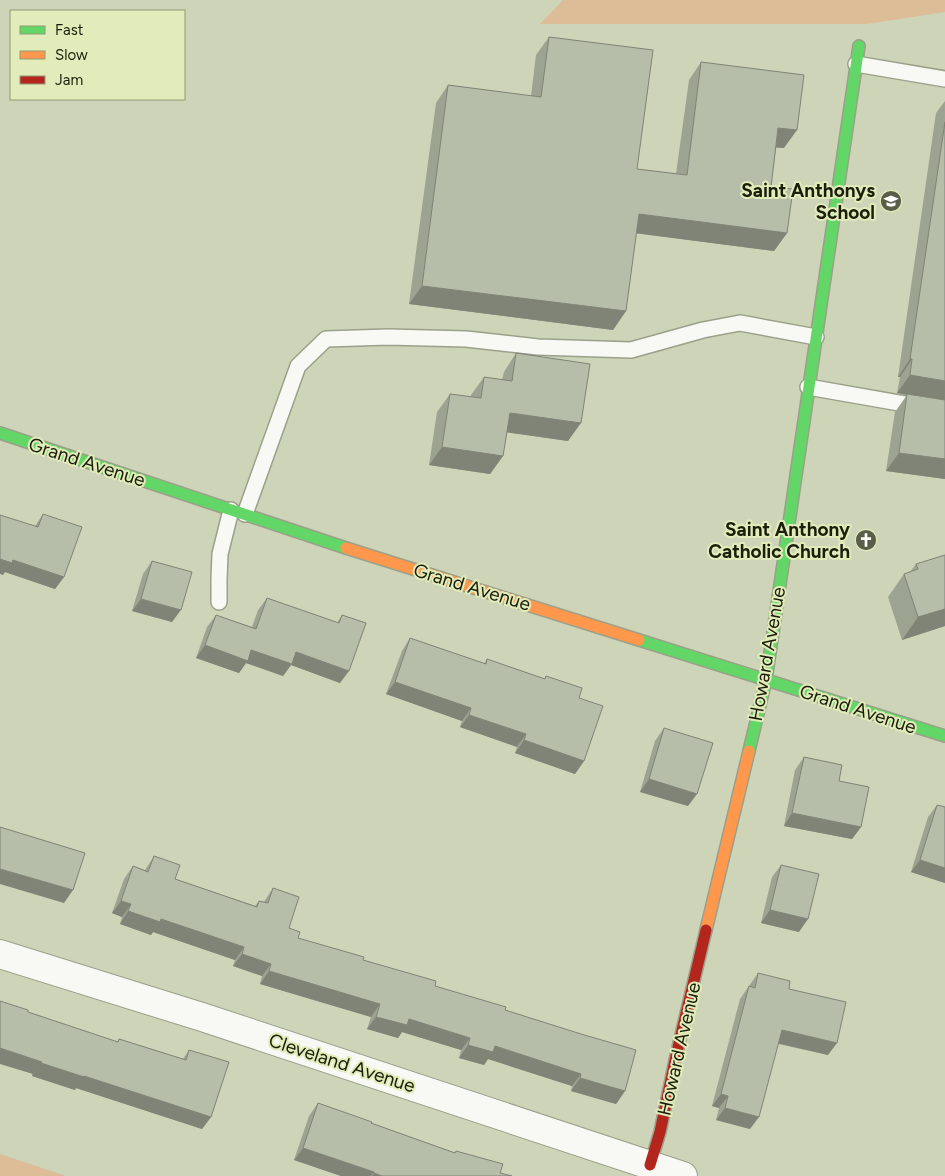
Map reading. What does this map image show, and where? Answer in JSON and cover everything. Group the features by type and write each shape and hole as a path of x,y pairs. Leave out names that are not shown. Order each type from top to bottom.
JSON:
{"street":[{"name":"Howard Avenue","path":"650,1165 660,1132 678,1047 766,680 859,46"},
{"name":"Grand Avenue","path":"0,433 371,556 945,736"},
{"name":"Cleveland Avenue","path":"0,954 211,1020 683,1176"}],"lane":[{"path":"856,64 945,79"},
{"path":"219,602 220,554 298,366 326,340 388,337 466,340 538,347 631,350 703,330 740,323 816,337"},
{"path":"808,387 945,411"}],"shaded area":[{"path":"563,0 945,0 945,12 867,24 540,24"},
{"path":"0,1154 66,1176 0,1176"}],"building":[{"path":"549,37 653,50 637,169 687,175 701,62 804,75 797,130 778,128 771,187 793,189 787,233 639,214 626,311 422,286 448,85 541,97"},
{"path":"945,122 945,381 910,375 912,359 910,359"},
{"path":"516,353 590,364 581,423 510,413 503,456 442,447 450,394 481,398 484,377 512,381"},
{"path":"907,394 945,400 945,459 899,453"},
{"path":"43,514 82,527 64,577 13,560 12,563 0,559 0,515 38,527"},
{"path":"945,555 945,609 918,617 904,574 918,569 916,564"},
{"path":"152,561 192,572 181,610 141,599"},
{"path":"267,598 339,623 342,615 366,623 349,671 296,652 292,664 251,650 248,661 205,645 216,615 256,629"},
{"path":"410,638 486,664 487,659 545,679 546,676 582,688 579,698 603,706 584,761 524,740 526,734 469,715 471,708 395,682"},
{"path":"664,728 713,743 697,794 649,779"},
{"path":"804,757 842,765 839,781 869,787 861,827 792,813"},
{"path":"937,805 945,807 945,868 920,860"},
{"path":"0,827 85,853 73,890 0,869"},
{"path":"154,856 180,865 175,879 257,907 259,901 268,903 273,888 299,897 289,928 300,932 298,938 364,957 363,960 436,981 435,986 506,1007 505,1010 636,1050 625,1091 580,1078 581,1074 495,1046 493,1052 468,1045 470,1038 409,1019 407,1025 376,1017 380,1004 269,971 271,964 242,954 244,947 161,919 160,922 128,911 131,904 121,901 133,866 148,872"},
{"path":"781,865 819,874 808,919 770,910"},
{"path":"758,973 790,981 789,989 846,1002 837,1043 782,1030 759,1117 725,1108 728,1096 721,1094 749,986 755,988"},
{"path":"0,1001 118,1042 119,1039 186,1060 189,1050 229,1062 211,1117 41,1063 0,1048"},
{"path":"318,1103 455,1153 456,1151 503,1164 500,1173 512,1176 382,1176 303,1148"}],"traffic: fast":[{"path":"749,751 766,680 859,46"},
{"path":"0,433 346,548"},
{"path":"639,640 945,736"}],"traffic: slow":[{"path":"346,548 639,640"},
{"path":"706,930 749,751"}],"traffic: jam":[{"path":"650,1165 660,1132 706,930"}],"place":[{"name":"Saint Anthonys School","path":"891,201"},
{"name":"Saint Anthony Catholic Church","path":"866,540"}]}
